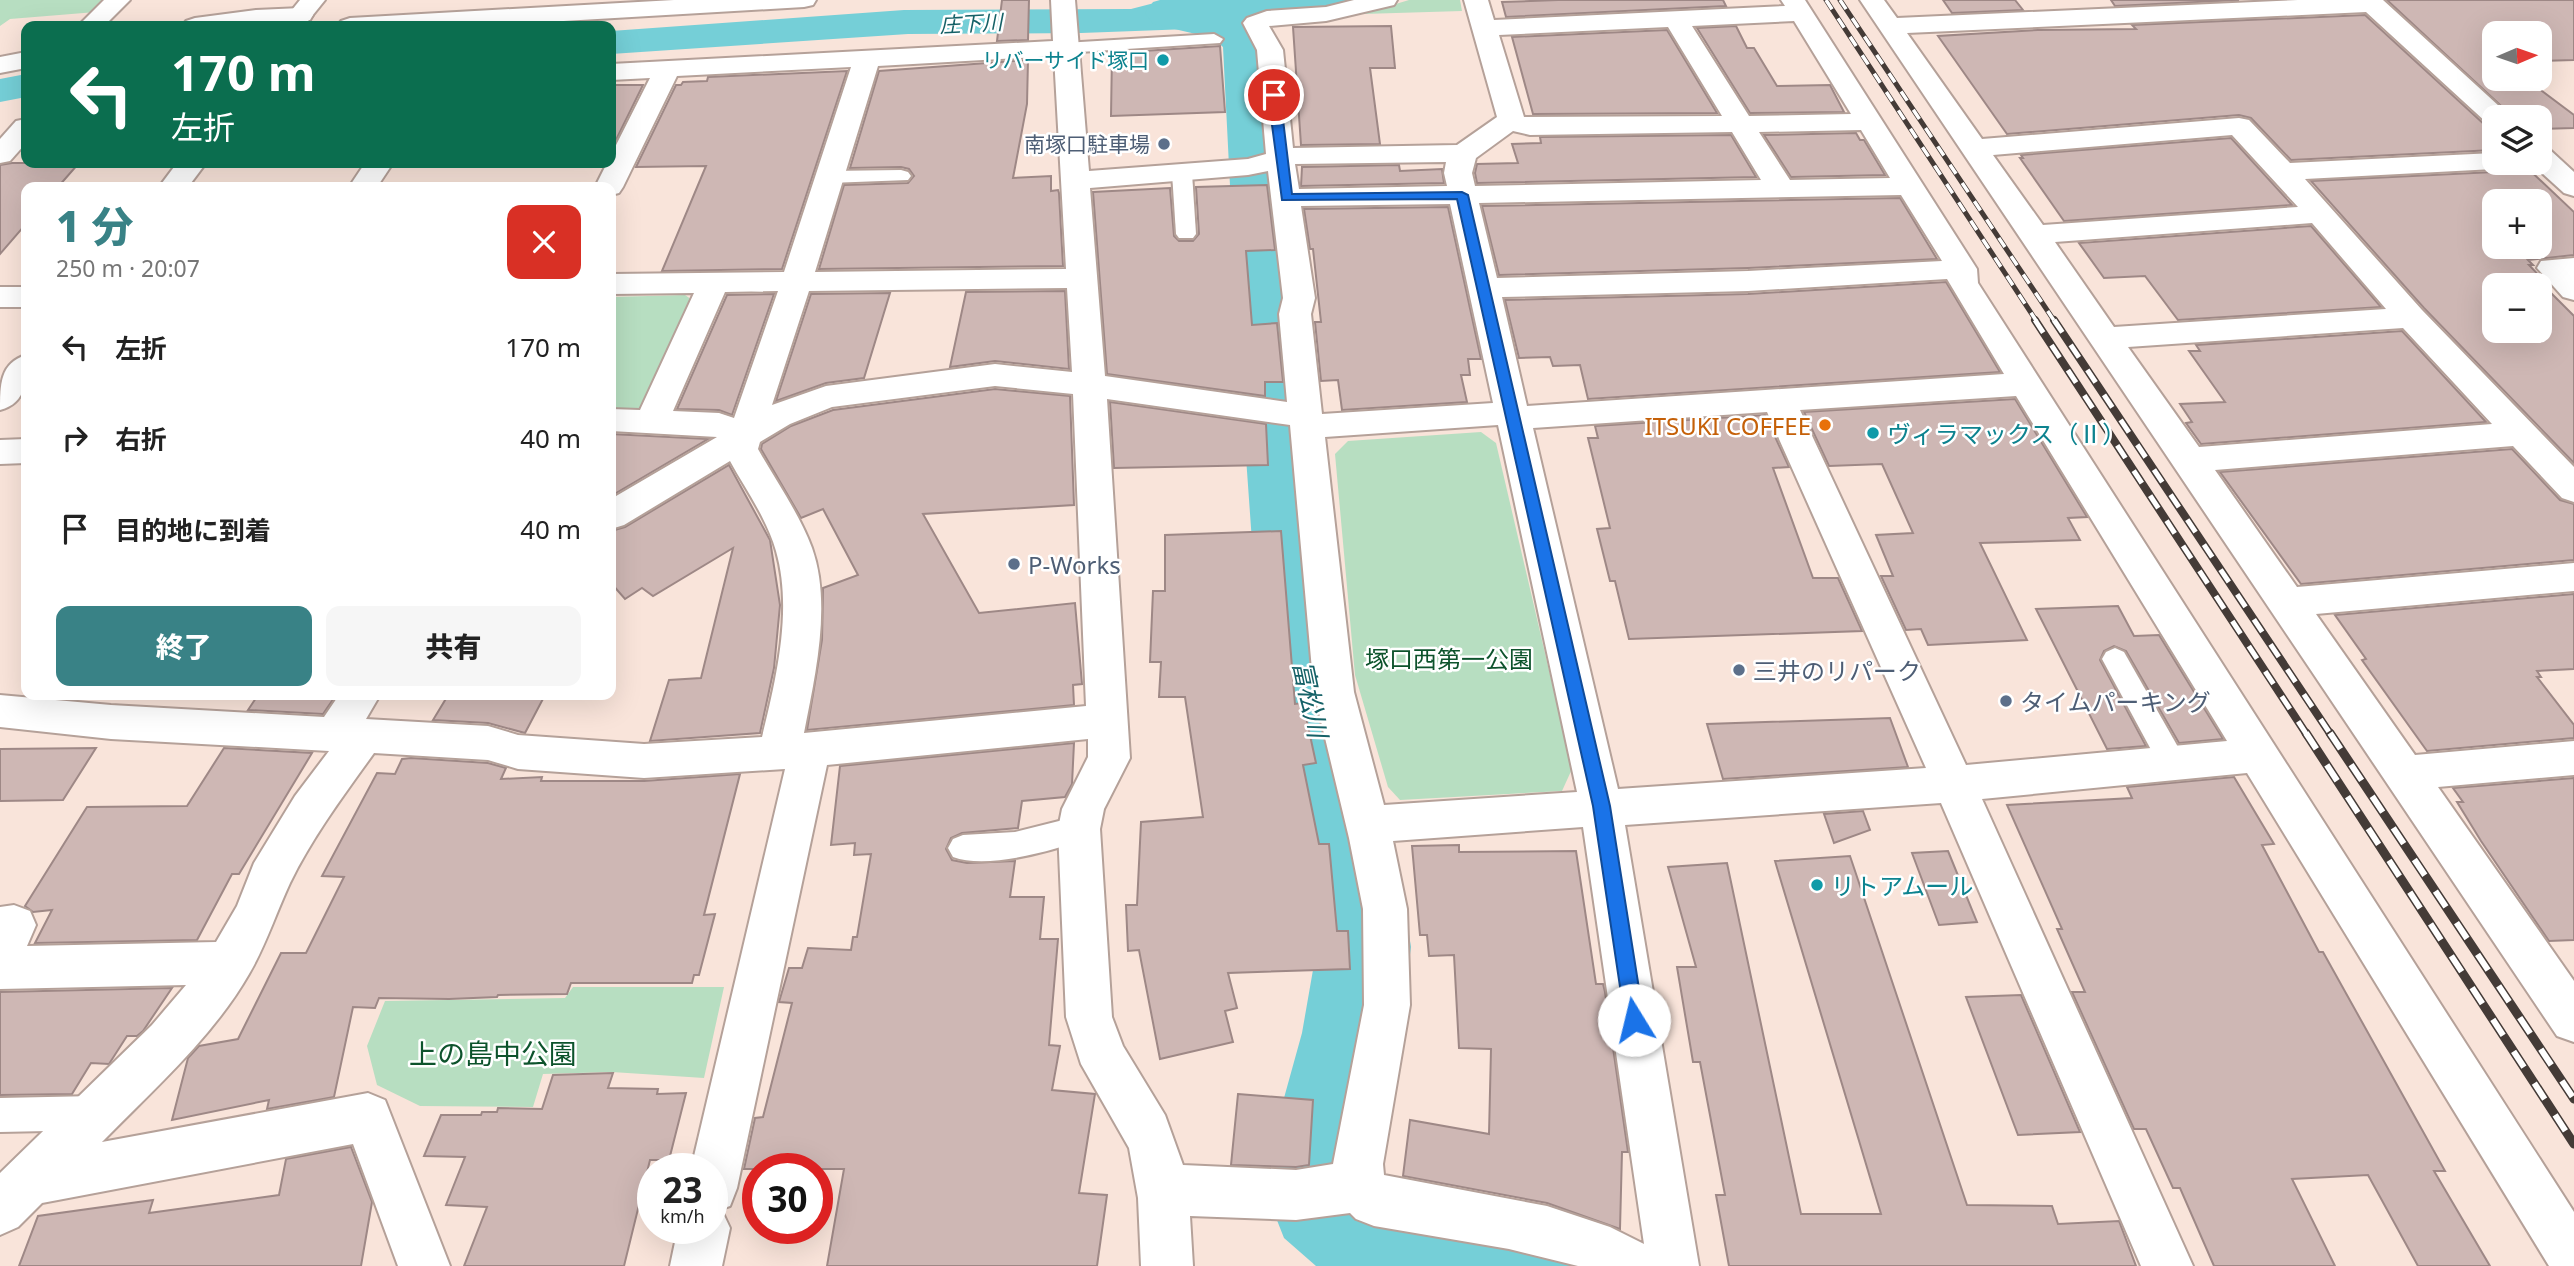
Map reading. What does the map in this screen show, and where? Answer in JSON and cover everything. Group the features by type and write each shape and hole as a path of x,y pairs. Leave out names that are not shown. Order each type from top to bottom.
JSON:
{"street":[{"path":"95,21 118,0"},
{"path":"434,21 447,0"},
{"path":"434,21 565,7 804,0"},
{"path":"1063,0 1095,472 1105,721 1109,758 1083,809 1079,829 1092,1039 1149,1133 1163,1190 1167,1266"},
{"path":"1352,1187 1387,1005 1385,909 1368,824 1334,692 1294,417 1295,314 1299,298 1286,198 1268,163 1270,50 1267,38 1257,29 1256,23 1267,18 1326,13 1385,0"},
{"path":"2026,0 2042,20"},
{"path":"1881,13 2042,20 2185,7 2370,2 2484,105"},
{"path":"1673,1266 1601,806 1462,195 1457,163 1464,153 1511,119 1480,14 1677,21 1797,7 1962,269 1963,283 2574,1259"},
{"path":"1881,13 2574,1020"},
{"path":"229,21 302,14"},
{"path":"1677,21 1781,189"},
{"path":"616,72 1064,44"},
{"path":"719,1153 794,751 800,572 794,550 741,449 867,58"},
{"path":"0,65 21,61"},
{"path":"617,158 667,69"},
{"path":"0,124 21,120"},
{"path":"1508,121 1530,127 1870,122"},
{"path":"1974,148 2239,126 2411,317 2574,489"},
{"path":"0,155 21,132"},
{"path":"1074,181 1182,173 1268,163 1295,156 1464,153"},
{"path":"2283,172 2482,162"},
{"path":"177,182 188,168"},
{"path":"2552,168 2574,187"},
{"path":"1286,198 1910,186"},
{"path":"2034,235 2317,214"},
{"path":"2574,267 2552,268 2574,290"},
{"path":"1483,288 1748,281 1962,269"},
{"path":"616,284 1080,278"},
{"path":"652,421 714,282"},
{"path":"0,297 21,297"},
{"path":"2105,338 2411,317"},
{"path":"0,398 21,372"},
{"path":"616,513 744,435 806,403 882,388 981,374 1088,385 1294,417 1513,415 2026,384"},
{"path":"1779,401 1954,784 2167,1266"},
{"path":"616,420 719,425 744,435"},
{"path":"2188,460 2522,432"},
{"path":"0,452 21,451"},
{"path":"2287,602 2574,577"},
{"path":"0,711 111,722 353,722 488,743 518,752 644,761 794,751 1105,721"},
{"path":"13,1195 169,1041 231,963 256,915 270,877 303,821 353,722"},
{"path":"1368,824 1954,784 2259,755"},
{"path":"2403,774 2574,758"},
{"path":"0,927 13,925 0,954"},
{"path":"0,968 231,963"},
{"path":"13,1195 368,1117 424,1266"},
{"path":"1163,1190 1296,1195 1352,1187 1374,1201 1583,1240 1621,1257 1631,1266"},
{"path":"696,1266 701,1244"}],"lane":[{"path":"1064,44 1214,38"},
{"path":"1182,173 1186,233"},
{"path":"830,177 901,176"},
{"path":"2115,659 2172,762"},
{"path":"963,848 1015,845 1079,829"},
{"path":"0,1115 95,1113"}],"green space":[{"path":"0,0 108,0 96,12 10,19 0,26"},
{"path":"1409,0 1460,0 1462,11 1363,14"},
{"path":"685,295 695,302 646,404 632,412 616,411 616,297"},
{"name":"塚口西第一公園","path":"1481,432 1496,443 1572,769 1562,791 1400,800 1388,787 1355,675 1335,454 1348,441"},
{"name":"上の島中公園","path":"573,987 724,987 704,1078 612,1072 543,1074 533,1107 420,1106 377,1085 367,1046 385,1001 565,998"}],"water":[{"path":"1166,0 1240,0 1245,1 1247,15 1224,33 1189,29 908,34 616,54 616,31 904,10 1131,9"},
{"path":"21,75 21,98 0,102 0,79"}],"building":[{"path":"1002,0 1029,0 1028,40 997,41"},
{"path":"1723,0 1726,6 1506,17 1502,2"},
{"path":"1943,0 2015,0 2023,10 1952,13"},
{"path":"2111,0 2239,0 2115,6"},
{"path":"2387,0 2574,0 2574,60 2552,61 2552,21 2482,21 2482,88"},
{"path":"2365,15 2482,122 2482,151 2291,160 2251,118 2239,115 2007,134 1938,36 2038,30 2136,29 2132,25"},
{"path":"1391,26 1395,68 1370,68 1380,144 1301,145 1293,27"},
{"path":"1736,26 1747,48 1754,48 1777,86 1830,85 1844,112 1750,113 1697,28"},
{"path":"1667,30 1717,113 1533,114 1512,37"},
{"path":"1220,46 1225,112 1111,116 1112,53"},
{"path":"1028,60 1027,104 1013,178 1051,176 1051,191 1058,190 1059,193 1063,266 819,269 844,185 908,183 914,176 909,169 901,167 850,168 879,71"},
{"path":"847,71 782,269 662,271 706,166 636,167 676,85 707,81 708,77"},
{"path":"616,85 643,85 616,140"},
{"path":"2485,91 2542,91 2574,115 2574,128 2552,129 2552,105 2500,105"},
{"path":"1856,133 1860,140 1864,140 1885,175 1791,177 1764,135"},
{"path":"1731,135 1756,177 1477,183 1475,173 1477,164 1518,163 1512,144 1541,143 1540,137"},
{"path":"2231,138 2292,205 2064,221 2020,158 2023,158 2021,155"},
{"path":"21,163 21,168 75,168 62,182 21,182 21,230 0,254 0,165"},
{"path":"1399,165 1400,171 1442,169 1444,183 1301,186 1302,167"},
{"path":"2482,173 2482,175 2535,175 2550,189 2482,189 2482,259 2537,259 2528,260 2537,273 2482,273 2482,343 2552,343 2552,294 2574,316 2574,463 2424,308 2311,181"},
{"path":"1267,185 1275,250 1246,251 1252,325 1277,323 1283,382 1265,382 1265,396 1107,374 1093,192 1170,188 1174,236 1179,241 1193,241 1199,234 1196,187"},
{"path":"2552,191 2574,212 2574,255 2552,257"},
{"path":"1900,198 1937,259 1499,275 1482,206"},
{"path":"1448,207 1481,359 1468,359 1470,375 1461,375 1467,402 1342,410 1338,380 1321,381 1315,322 1321,322 1313,249 1310,249 1304,209"},
{"path":"2311,226 2381,307 2178,320 2145,276 2104,278 2079,243"},
{"path":"1946,282 2000,372 1588,399 1580,365 1553,366 1550,357 1519,358 1505,300 1748,294"},
{"path":"1065,291 1069,369 995,361 950,367 966,292"},
{"path":"890,293 864,378 826,383 776,401 811,294"},
{"path":"774,294 732,415 719,410 677,409 727,295"},
{"path":"2402,331 2486,422 2201,444 2186,423 2192,422 2180,404 2225,402 2189,351 2200,351 2196,345"},
{"path":"995,389 1070,396 1074,505 923,514 979,613 1075,603 1082,684 1073,685 1074,705 807,730 822,640 823,588 858,575 823,509 801,518 761,449 762,444 791,426 833,410"},
{"path":"2015,399 2087,517 2068,518 2080,540 1980,543 2027,640 1928,645 1921,629 1906,630 1881,576 1893,576 1876,535 1913,533 1882,464 1829,466 1804,412"},
{"path":"1110,402 1266,424 1268,465 1114,468"},
{"path":"1765,415 1789,467 1773,468 1813,578 1838,578 1862,631 1629,639 1615,581 1610,581 1597,529 1610,528 1588,438 1598,438 1595,426"},
{"path":"616,434 708,439 616,493"},
{"path":"2512,449 2560,500 2574,504 2574,560 2301,584 2220,472"},
{"path":"729,465 770,540 780,605 774,668 760,733 650,741 669,680 701,678 733,548 653,596 642,588 625,599 616,589 616,530 625,527"},
{"path":"1281,531 1295,704 1303,703 1316,763 1303,765 1319,844 1329,844 1337,931 1348,931 1350,969 1228,973 1237,1008 1225,1011 1233,1042 1160,1059 1139,950 1128,951 1126,905 1137,905 1141,822 1203,817 1185,697 1159,697 1161,662 1150,662 1153,591 1165,591 1165,535"},
{"path":"2574,594 2574,669 2537,671 2541,677 2537,677 2574,725 2574,738 2427,751 2362,660 2366,659 2335,615"},
{"path":"2118,606 2134,636 2159,635 2223,739 2179,743 2126,651 2114,646 2104,651 2100,660 2146,746 2107,749 2036,609"},
{"path":"255,700 333,700 323,714 248,710"},
{"path":"445,700 542,700 525,733 488,723 433,720"},
{"path":"1890,718 1908,767 1723,779 1707,724"},
{"path":"1074,743 1072,784 1065,797 1022,801 1018,828 962,833 951,838 946,849 952,860 967,863 1015,861 1010,897 1044,897 1040,939 1058,939 1049,1045 1060,1046 1052,1090 1095,1094 1079,1193 1107,1195 1097,1266 827,1266 833,1244 844,1169 833,1169 833,1153 747,1153 755,1118 763,1117 792,1003 779,1002 789,968 802,968 808,948 851,950 853,937 857,937 871,854 854,855 855,843 831,845 840,766"},
{"path":"96,748 63,800 0,801 0,749"},
{"path":"224,748 312,753 239,874 232,874 197,940 35,943 52,910 33,912 25,906 87,807 187,806"},
{"path":"402,759 488,763 506,768 501,779 542,777 541,781 644,781 740,774 704,915 715,914 699,975 694,975 692,983 571,983 567,994 449,999 379,998 375,1008 353,1007 334,1097 267,1109 269,1100 172,1120 188,1058 199,1046 238,1039 281,953 306,953 344,877 322,876 377,773 395,774"},
{"path":"2234,777 2274,844 2262,845 2319,952 2323,952 2445,1171 2434,1171 2490,1266 2418,1266 2368,1175 2292,1179 2335,1266 2214,1266 2180,1188 2173,1188 2146,1129 2134,1129 2072,992 2085,992 2057,929 2062,929 2007,805 2132,798 2127,787"},
{"path":"2574,778 2574,940 2549,941 2481,841 2457,802 2463,802 2453,788"},
{"path":"1863,811 1870,830 1834,843 1824,814"},
{"path":"1459,845 1459,852 1576,851 1596,984 1603,984 1605,992 1628,1152 1622,1152 1620,1229 1547,1203 1403,1176 1410,1120 1489,1134 1491,1049 1459,1048 1454,955 1429,956 1427,935 1420,935 1412,846"},
{"path":"1948,851 1977,922 1939,925 1912,853"},
{"path":"1850,856 1967,1205 2052,1206 2058,1224 2119,1221 2136,1266 1729,1266 1716,1195 1725,1195 1700,1062 1693,1062 1677,967 1696,967 1668,867 1727,863 1801,1214 1881,1214 1775,861"},
{"path":"172,988 143,1031 137,1036 127,1036 109,1064 91,1063 72,1094 0,1095 0,992"},
{"path":"2021,995 2080,1132 2018,1135 1966,997"},
{"path":"613,1073 608,1088 658,1089 657,1094 686,1093 671,1153 637,1153 637,1213 624,1266 464,1266 487,1207 446,1205 465,1157 424,1156 441,1115 481,1115 482,1112 497,1112 498,1108 542,1109 553,1075"},
{"path":"1238,1094 1313,1100 1309,1165 1231,1165"},
{"path":"351,1147 372,1202 361,1266 19,1266 38,1216 153,1200 149,1213 279,1195 286,1159"}],"waterway":[{"name":"庄下川","path":"1180,12 1281,7 1330,0"},
{"name":"富松川","path":"1171,13 1231,26 1249,43 1254,79 1272,344 1303,683 1348,837 1364,947 1351,1033 1318,1163 1322,1200 1362,1235 1538,1266"}],"railway":[{"path":"1826,0 2037,322"},
{"path":"1840,0 2055,322"},
{"path":"2035,320 2307,735"},
{"path":"2054,320 2331,735"},
{"path":"2306,733 2574,1144"},
{"path":"2330,733 2574,1099"}],"place":[{"name":"リバーサイド塚口","path":"1163,60"},
{"name":"南塚口駐車場","path":"1164,144"},
{"name":"ITSUKI COFFEE","path":"1825,425"},
{"name":"ヴィラマックス（Ⅱ）","path":"1873,433"},
{"name":"P-Works","path":"1014,564"},
{"name":"三井のリパーク","path":"1739,670"},
{"name":"タイムパーキング","path":"2006,701"},
{"name":"リトアムール","path":"1817,885"}],"route":[{"path":"1274,95 1286,198 1462,195 1601,806 1634,1020"}]}
